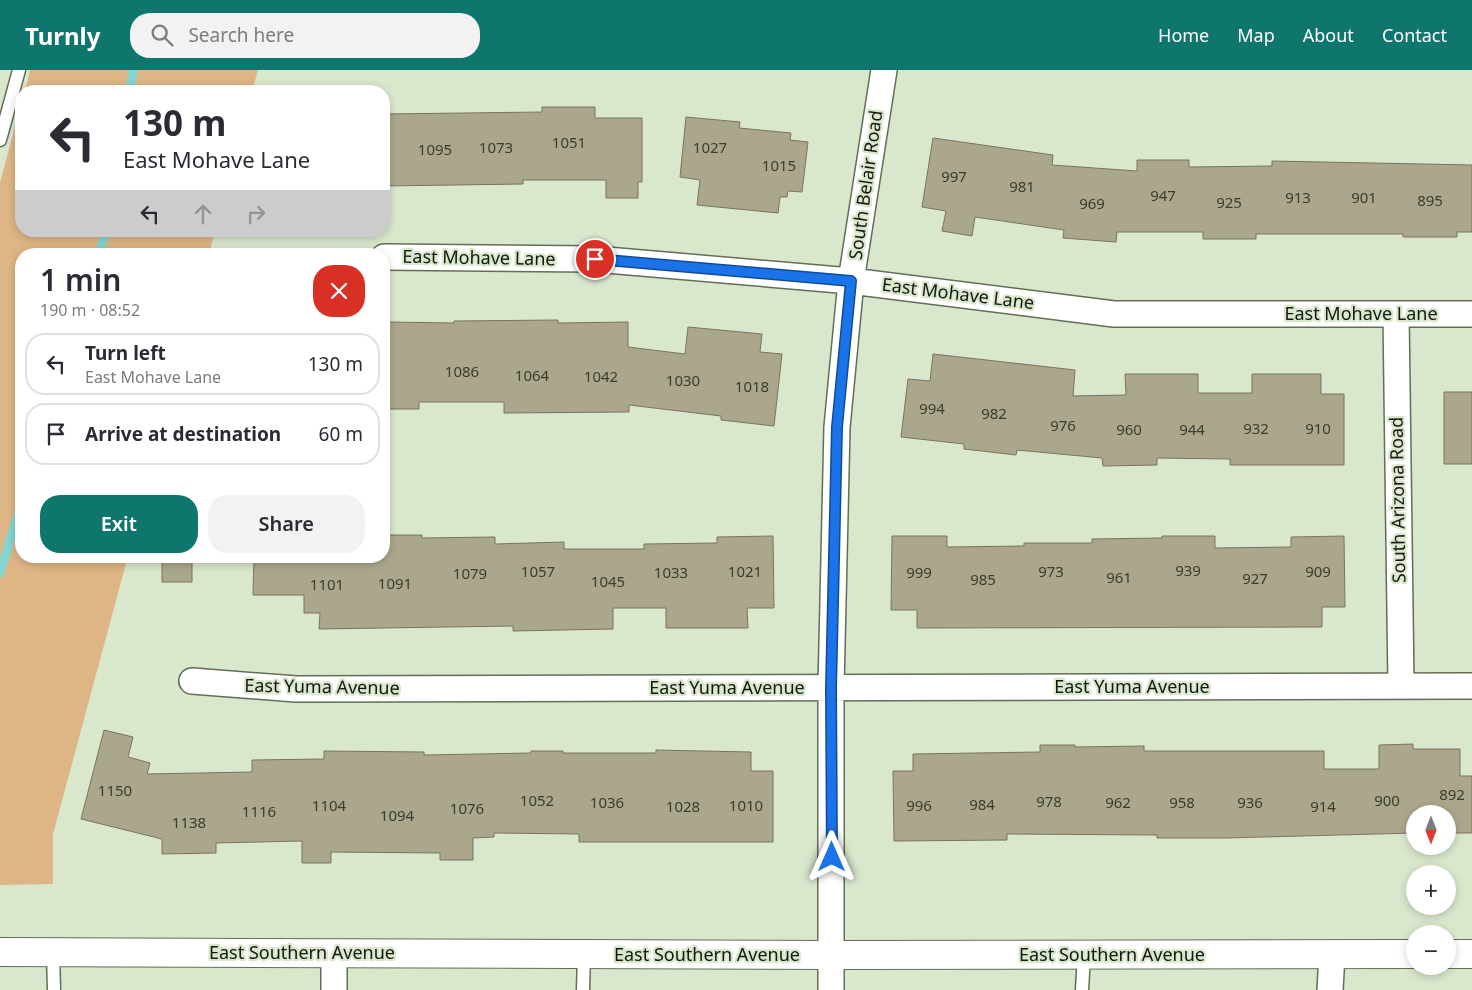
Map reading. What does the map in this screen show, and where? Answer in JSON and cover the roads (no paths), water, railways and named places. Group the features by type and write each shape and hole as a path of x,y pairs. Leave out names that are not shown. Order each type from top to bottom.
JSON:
{"main road":[{"name":"East Southern Avenue","path":"2,952 584,955 1406,954"},
{"path":"1456,954 1472,954"}],"street":[{"name":"South Belair Road","path":"831,990 833,955 831,688 837,427 851,281 884,70"},
{"name":"East Mohave Lane","path":"390,257 595,259 851,281 1114,314 1472,314"},
{"name":"South Arizona Road","path":"1396,314 1400,686"},
{"name":"East Yuma Avenue","path":"192,681 296,689 1472,686"},
{"path":"334,954 334,990"},
{"path":"1330,990 1332,954"}],"lane":[{"path":"0,140 19,70"},
{"path":"54,951 54,990"},
{"path":"583,990 584,955"},
{"path":"1082,990 1084,955"}],"waterway":[{"path":"131,85 133,70"},
{"path":"101,248 104,237"},
{"path":"0,573 15,524"}]}
